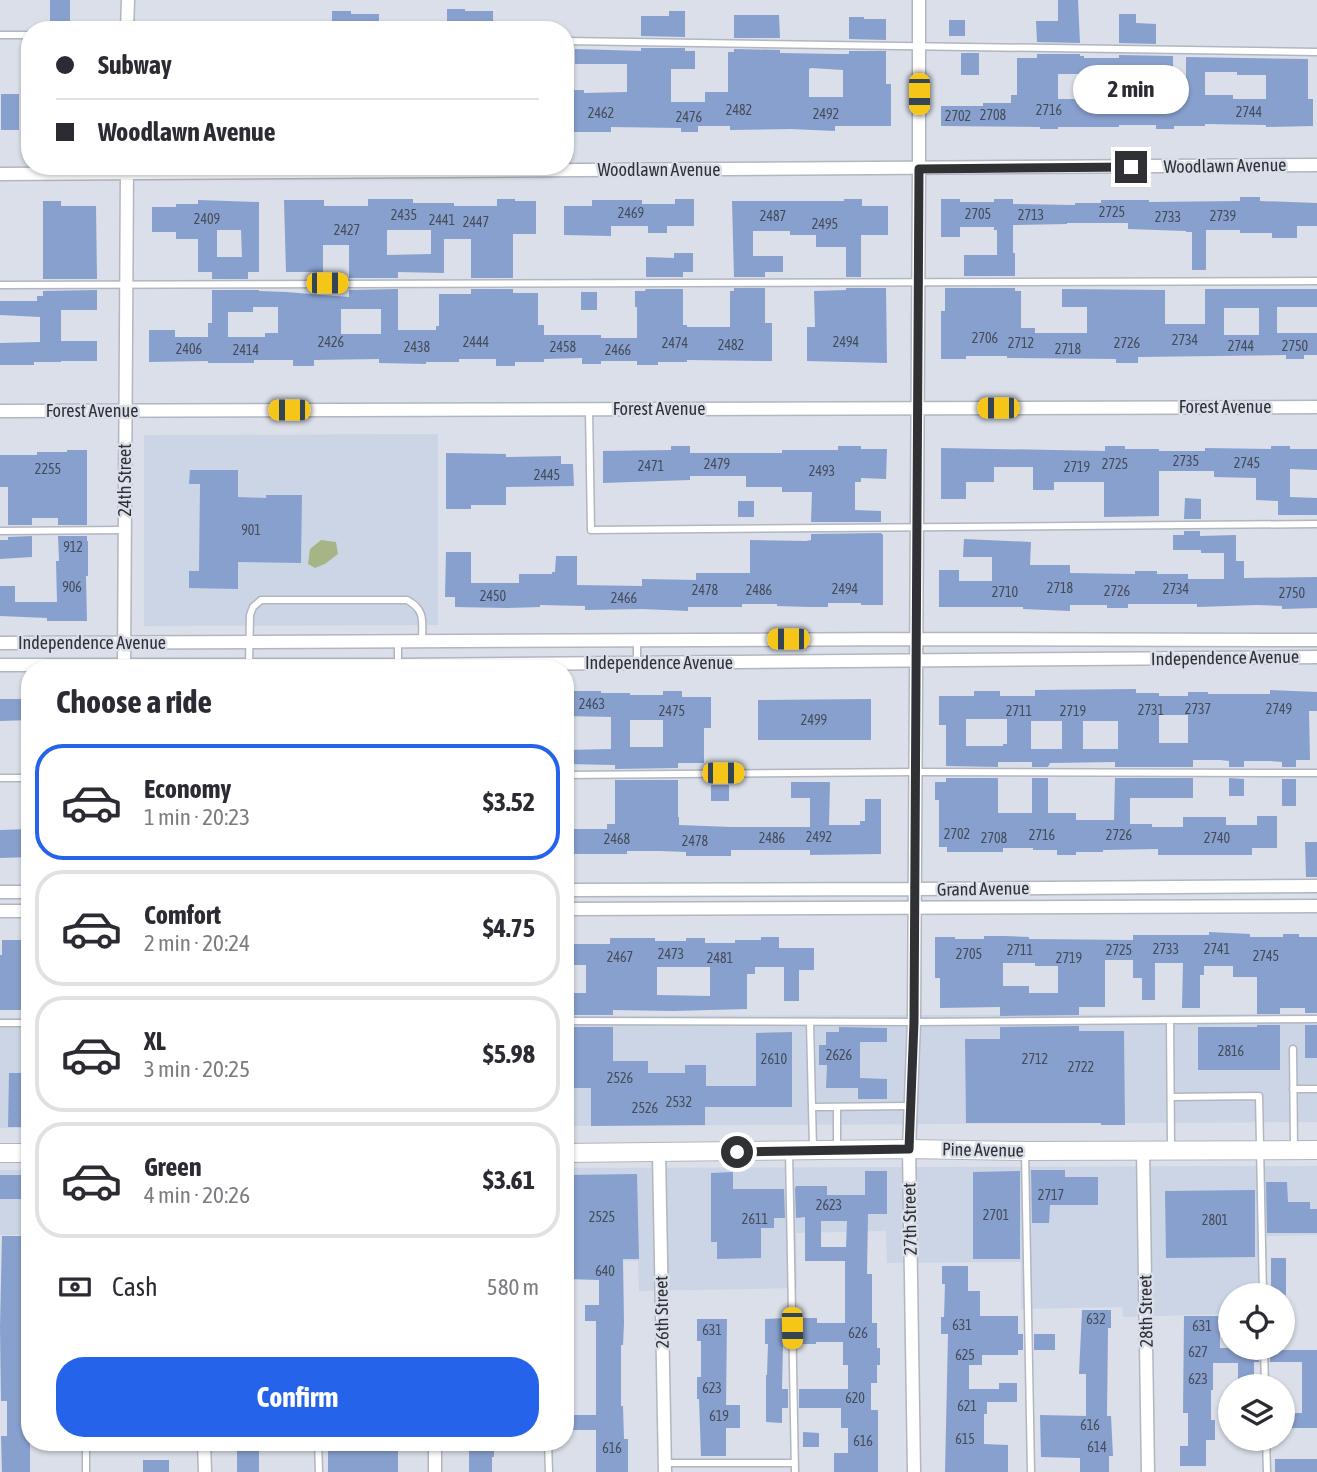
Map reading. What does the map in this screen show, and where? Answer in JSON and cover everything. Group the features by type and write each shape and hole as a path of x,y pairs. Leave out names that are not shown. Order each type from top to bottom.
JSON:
{"main road":[{"name":"Pine Avenue","path":"574,1153 909,1149 1317,1150"},
{"path":"0,1153 21,1153"}],"street":[{"path":"128,0 128,21"},
{"name":"27th Street","path":"914,1472 909,1149 914,1022 919,0"},
{"name":"Woodlawn Avenue","path":"574,169 1317,165"},
{"name":"Woodlawn Avenue","path":"0,174 21,173"},
{"name":"24th Street","path":"124,660 127,175"},
{"name":"Forest Avenue","path":"0,411 1317,407"},
{"name":"Independence Avenue","path":"0,643 1317,640"},
{"name":"Independence Avenue","path":"574,664 1317,657"},
{"name":"Independence Avenue","path":"0,665 21,665"},
{"name":"Grand Avenue","path":"574,890 1317,886"},
{"path":"0,892 21,892"},
{"path":"574,909 1317,906"},
{"path":"0,911 21,911"},
{"name":"28th Street","path":"1143,1150 1148,1472"},
{"name":"26th Street","path":"659,1153 664,1467"},
{"path":"204,1451 205,1472"},
{"path":"435,1451 435,1472"}],"lane":[{"path":"0,35 21,35"},
{"path":"574,41 1317,52"},
{"path":"0,285 1317,281"},
{"path":"589,410 591,530 1317,524"},
{"path":"0,531 125,530"},
{"path":"250,660 250,615 253,607 261,600 407,600 415,604 421,612 422,640"},
{"path":"398,640 398,660"},
{"path":"637,640 637,663"},
{"path":"1143,640 1143,659"},
{"path":"574,775 1317,773"},
{"path":"0,778 21,778"},
{"path":"1143,887 1143,907"},
{"path":"642,890 642,908"},
{"path":"574,1021 1317,1019"},
{"path":"1170,1020 1171,1150"},
{"path":"810,1021 813,1152"},
{"path":"0,1023 21,1023"},
{"path":"1293,1049 1294,1150"},
{"path":"1293,1089 1317,1089"},
{"path":"1171,1097 1259,1096 1263,1283"},
{"path":"812,1107 910,1106"},
{"path":"837,1107 837,1151"},
{"path":"1025,1151 1031,1472"},
{"path":"789,1152 795,1472"},
{"path":"86,1451 86,1472"},
{"path":"318,1451 319,1472"},
{"path":"548,1451 549,1472"},
{"path":"1266,1451 1267,1472"},
{"path":"664,1467 795,1463"}],"shaded area":[{"path":"438,434 438,625 144,626 144,435"},
{"path":"1317,1014 1317,1122 574,1126 574,1016"},
{"path":"0,1018 21,1018 21,1128 0,1128"},
{"path":"1317,1166 1317,1235 1266,1236 1267,1283 1218,1283 1218,1314 1123,1317 1122,1307 1021,1309 1021,1262 887,1263 886,1231 796,1233 797,1288 639,1291 638,1261 574,1260 574,1168"},
{"path":"0,1170 21,1170 21,1235 0,1235"}],"green space":[{"path":"321,540 336,542 338,554 315,568 308,564 310,549"}],"building":[{"path":"50,0 70,0 70,21 50,21"},
{"path":"1058,0 1078,0 1080,43 1037,42 1036,21 1058,21"},
{"path":"447,9 493,11 493,21 447,21"},
{"path":"332,11 379,14 379,21 332,21"},
{"path":"669,11 685,11 685,37 641,36 641,16 669,16"},
{"path":"1119,14 1136,14 1136,23 1156,24 1156,44 1119,43"},
{"path":"734,15 779,15 780,38 734,38"},
{"path":"849,17 886,19 886,40 849,39"},
{"path":"949,20 965,20 965,36 949,36"},
{"path":"641,48 685,48 685,51 695,51 695,69 671,69 671,102 705,102 705,92 728,92 728,52 734,52 734,49 836,54 849,54 849,51 886,51 886,84 891,84 891,126 835,126 835,131 730,130 730,126 698,126 698,132 681,132 681,128 611,127 611,132 574,132 574,90 584,90 584,93 627,92 627,64 575,64 575,49 641,51","holes":["809,69 843,70 843,97 809,97"]},
{"path":"961,53 979,53 979,75 961,75"},
{"path":"1037,54 1080,54 1084,58 1119,58 1119,55 1173,56 1173,69 1119,70 1119,81 1101,81 1101,74 1058,74 1058,99 1090,99 1090,106 1125,106 1125,98 1144,98 1144,104 1184,104 1186,57 1308,59 1308,99 1313,99 1313,126 1205,124 1174,126 1174,129 1156,129 1156,125 1119,125 1040,129 941,126 941,106 1011,103 1011,95 1017,95 1017,58 1037,58","holes":["1205,72 1237,72 1237,75 1266,75 1266,99 1233,99 1233,95 1205,95"]},
{"path":"1,94 19,94 19,130 1,130"},
{"path":"1240,197 1260,197 1260,201 1317,203 1317,226 1297,226 1297,238 1272,238 1272,233 1240,233 1240,230 1206,230 1206,270 1192,270 1192,232 1128,229 1128,223 1013,225 1015,276 964,276 964,255 997,255 997,230 994,230 994,227 960,227 960,237 941,237 941,199 994,202 994,199 1013,199 1013,204 1075,205 1101,203 1101,200 1240,201"},
{"path":"368,199 413,199 413,203 454,203 454,206 497,206 497,199 536,201 536,234 513,234 513,278 471,278 471,239 444,239 444,273 398,272 398,278 349,278 349,245 323,245 323,272 286,272 284,200 324,200 324,206 368,206","holes":["387,230 431,230 431,254 387,255"]},
{"path":"675,199 694,199 694,226 667,226 667,233 648,233 648,226 611,226 611,236 564,235 564,206 592,206 592,200 642,200 642,204 675,204"},
{"path":"862,199 862,206 888,206 888,235 861,235 861,277 846,277 846,247 816,247 816,235 790,235 790,231 753,231 753,256 783,256 783,272 765,272 765,277 734,277 732,201"},
{"path":"198,200 259,202 259,272 248,272 248,279 212,279 212,272 198,272 198,239 176,239 176,232 152,232 152,207 198,204","holes":["217,230 241,230 242,257 217,257"]},
{"path":"43,201 61,201 61,206 96,206 97,279 43,279"},
{"path":"674,253 693,253 693,272 683,272 683,277 646,277 646,257 674,258"},
{"path":"734,288 765,288 765,323 772,323 772,361 687,360 637,365 637,361 582,364 582,358 515,362 515,366 496,366 496,359 459,359 459,362 426,364 379,363 379,359 314,360 314,366 293,366 293,360 254,360 254,363 149,362 149,330 175,330 175,337 208,337 208,323 212,323 212,290 259,290 349,297 349,290 398,289 398,330 436,330 436,326 439,326 439,294 471,294 471,289 513,289 513,293 538,293 538,325 544,325 544,335 601,335 601,338 637,338 635,291 683,289 683,325 730,327 730,291 734,291","holes":["253,307 278,307 278,333 265,333 265,337 228,337 228,312 253,312","341,309 381,309 381,334 341,334"]},
{"path":"886,288 887,363 807,361 807,327 815,327 814,291"},
{"path":"945,288 1015,288 1015,291 1021,291 1021,328 1035,328 1035,333 1087,333 1087,307 1062,307 1062,289 1165,290 1165,324 1205,324 1205,289 1317,289 1317,307 1277,307 1277,333 1317,333 1317,355 1304,355 1304,359 1286,359 1286,355 1138,357 1138,363 1116,363 1116,359 1007,356 941,359 941,311 945,311","holes":["1224,308 1259,308 1259,335 1224,335"]},
{"path":"97,290 97,310 61,310 61,341 97,341 97,361 0,365 0,343 40,342 40,317 0,315 0,301 37,301 37,296 43,296 43,291"},
{"path":"581,292 597,292 597,310 581,310"},
{"path":"671,446 690,446 690,453 782,453 782,450 838,450 838,446 887,449 886,479 861,478 861,482 855,482 855,510 881,511 881,522 811,522 812,492 782,492 782,487 746,487 746,476 690,476 690,480 603,483 603,451 671,450"},
{"path":"1105,446 1159,451 1205,451 1205,448 1271,449 1271,446 1317,449 1317,470 1290,469 1290,497 1317,498 1317,515 1278,515 1278,501 1256,500 1256,478 1214,477 1214,471 1159,471 1159,516 1104,517 1104,482 1054,482 1054,490 1033,490 1033,467 994,467 994,482 966,482 966,499 941,499 941,448 1105,451"},
{"path":"87,450 87,525 58,525 58,518 32,518 32,525 8,525 8,487 0,487 0,455 37,455 37,452"},
{"path":"446,453 506,454 506,457 561,456 561,464 573,464 574,486 506,487 506,505 471,505 471,509 446,509"},
{"path":"190,470 238,470 238,497 302,495 301,563 238,562 238,589 189,588 189,571 199,571 200,484 189,484"},
{"path":"1185,498 1201,499 1201,519 1184,519"},
{"path":"738,501 754,501 754,517 738,517"},
{"path":"1184,531 1200,531 1200,536 1236,535 1236,561 1244,561 1244,578 1317,577 1317,608 1282,609 1282,606 1257,605 1197,607 1197,604 1128,604 1128,608 1070,605 1070,611 1023,607 939,607 939,570 959,570 959,581 992,581 992,557 963,557 964,539 1031,542 1030,565 1070,565 1070,573 1135,574 1135,571 1157,571 1157,574 1188,574 1188,579 1224,579 1224,553 1173,550 1173,535 1184,535"},
{"path":"881,533 883,605 828,603 828,607 809,607 742,604 742,607 688,607 688,611 585,610 585,606 455,607 455,597 445,597 446,552 471,552 471,583 519,583 519,574 555,572 556,556 577,556 577,585 642,586 642,579 696,580 696,573 750,573 750,540 806,541 811,540 811,534"},
{"path":"32,536 32,557 0,559 0,540"},
{"path":"58,536 87,536 87,621 47,621 47,618 0,616 0,586 15,586 15,602 57,602"},
{"path":"1136,689 1136,693 1159,693 1159,696 1188,696 1188,692 1317,692 1317,711 1309,711 1310,760 1296,760 1296,767 1282,767 1282,762 1244,761 1244,767 1229,767 1229,761 1220,760 1193,760 1193,767 1115,767 1115,762 1050,763 1048,767 1032,767 1032,762 998,762 998,767 946,766 946,725 939,725 939,696 974,696 974,691 1000,691 1000,696 1035,696 1035,690","holes":["1159,715 1188,715 1188,743 1159,743","966,719 1007,719 1007,744 966,746","1031,721 1062,721 1062,749 1031,749","1083,721 1118,721 1118,749 1083,749"]},
{"path":"574,691 663,695 663,691 682,691 682,697 711,697 711,728 704,728 704,763 678,763 678,768 615,769 615,765 574,764 574,750 611,749 611,717 574,716","holes":["630,720 663,720 663,747 630,747"]},
{"path":"0,699 21,699 21,720 0,721"},
{"path":"871,699 871,740 758,740 758,700"},
{"path":"946,778 998,778 998,813 1032,813 1032,778 1048,778 1048,813 1076,813 1076,820 1114,820 1115,778 1193,778 1193,798 1130,798 1130,824 1183,827 1183,817 1226,817 1226,825 1257,825 1257,816 1277,816 1277,848 1252,848 1252,855 1158,855 1158,849 1103,850 1076,852 1076,855 1057,855 1057,850 1033,848 1003,848 1003,852 947,852 947,847 939,847 939,800 935,800 935,782 946,782"},
{"path":"1229,778 1244,779 1244,796 1229,796"},
{"path":"1282,779 1296,779 1296,806 1282,806"},
{"path":"615,780 678,780 679,825 731,827 810,827 810,798 791,798 791,782 830,782 829,825 860,825 860,821 865,821 865,799 881,799 881,854 810,855 810,850 731,850 731,856 686,856 686,852 660,851 574,854 574,829 607,829 607,824 615,824"},
{"path":"711,785 729,785 729,801 711,801"},
{"path":"21,829 21,857 0,858 0,830"},
{"path":"1305,842 1317,842 1317,877 1306,877"},
{"path":"1209,932 1250,934 1250,937 1299,934 1299,937 1317,937 1317,1013 1305,1013 1305,1008 1280,1008 1280,1014 1257,1014 1257,977 1233,977 1233,966 1204,966 1204,975 1200,975 1200,1008 1182,1008 1183,963 1155,963 1155,1000 1142,1000 1142,978 1133,978 1133,960 1105,960 1105,1007 1079,1007 1079,1015 1000,1016 1000,1007 940,1008 940,978 935,978 935,937 1133,940 1133,935 1209,935","holes":["1003,963 1035,963 1035,966 1058,966 1058,993 1029,993 1029,986 1003,986"]},
{"path":"779,937 779,948 814,948 814,970 799,970 799,1001 784,1001 784,967 755,967 755,974 747,974 747,1009 613,1010 613,1015 574,1015 574,993 586,993 586,965 574,965 574,944 610,944 610,938 686,941 686,938 705,938 705,943 735,943 735,940","holes":["657,967 710,967 710,996 657,995"]},
{"path":"2,940 21,940 21,1010 0,1010"},
{"path":"1280,1025 1280,1070 1198,1070 1198,1027"},
{"path":"1305,1025 1317,1025 1317,1058 1305,1058"},
{"path":"1079,1026 1079,1031 1124,1031 1125,1125 966,1123 965,1039 1000,1039 1000,1027"},
{"path":"574,1027 613,1027 613,1061 648,1061 648,1073 685,1073 685,1065 706,1065 706,1086 756,1086 756,1033 792,1032 792,1107 705,1107 705,1125 591,1126 591,1088 574,1088"},
{"path":"839,1027 887,1028 887,1042 860,1042 860,1078 887,1079 887,1099 858,1099 858,1088 826,1088 827,1065 819,1065 819,1045 826,1045 826,1032 839,1032"},
{"path":"9,1073 21,1073 21,1127 8,1127"},
{"path":"1031,1170 1065,1170 1065,1177 1098,1177 1098,1205 1050,1205 1049,1223 1032,1223"},
{"path":"865,1171 887,1171 887,1214 868,1214 867,1274 872,1274 872,1323 877,1323 877,1348 880,1348 877,1383 871,1383 871,1410 878,1410 878,1472 834,1472 834,1453 848,1453 848,1428 841,1428 841,1408 799,1408 799,1389 848,1389 848,1365 843,1365 843,1342 798,1344 798,1318 817,1318 817,1323 845,1323 845,1261 805,1261 805,1217 796,1218 795,1189 796,1186 827,1186 827,1195 865,1195","holes":["821,1221 847,1221 846,1247 821,1247"]},
{"path":"1020,1171 1020,1259 973,1259 973,1172"},
{"path":"733,1172 733,1189 784,1189 785,1218 774,1218 774,1228 761,1228 761,1258 717,1259 717,1242 711,1242 711,1173"},
{"path":"637,1174 639,1259 623,1259 621,1406 624,1439 628,1439 628,1472 596,1472 596,1430 574,1430 574,1415 596,1415 596,1321 585,1321 585,1305 599,1305 599,1280 574,1279 574,1175"},
{"path":"0,1175 21,1175 21,1199 0,1199"},
{"path":"1266,1182 1287,1182 1288,1202 1310,1202 1310,1209 1317,1209 1317,1233 1267,1233"},
{"path":"1255,1190 1255,1257 1166,1258 1165,1191"},
{"path":"2,1236 21,1236 21,1451 30,1451 30,1472 2,1472 1,1436 7,1436 7,1401 1,1401"},
{"path":"1271,1258 1286,1258 1286,1283 1271,1283"},
{"path":"942,1266 968,1266 968,1291 980,1291 980,1316 1018,1316 1018,1334 1023,1334 1023,1350 1018,1350 1018,1355 982,1355 982,1365 969,1365 969,1389 999,1389 999,1383 1017,1383 1017,1402 987,1402 987,1414 984,1414 984,1444 1008,1445 1008,1472 945,1472 948,1334 941,1334 945,1284 942,1284"},
{"path":"1082,1310 1111,1310 1111,1328 1108,1328 1107,1416 1111,1416 1113,1456 1109,1456 1109,1472 1080,1472 1080,1458 1041,1457 1040,1415 1086,1416 1086,1374 1079,1374"},
{"path":"1184,1316 1218,1316 1218,1360 1259,1362 1254,1362 1254,1374 1238,1374 1238,1363 1213,1363 1211,1420 1215,1420 1215,1440 1206,1440 1206,1466 1180,1466 1180,1446 1188,1446 1188,1413 1183,1413"},
{"path":"786,1318 787,1344 783,1344 782,1389 788,1389 788,1408 782,1408 782,1423 766,1422 768,1344 765,1344 765,1319"},
{"path":"697,1319 727,1319 726,1405 740,1405 740,1428 726,1428 726,1456 701,1456 697,1377 701,1377 701,1341 697,1341"},
{"path":"1034,1334 1055,1334 1055,1350 1034,1350"},
{"path":"1295,1350 1317,1350 1317,1428 1295,1428 1295,1413 1302,1413 1302,1362 1270,1362 1295,1360"},
{"path":"803,1432 819,1433 819,1447 803,1447"},
{"path":"237,1451 259,1451 259,1472 237,1472"},
{"path":"328,1451 398,1451 398,1472 328,1472"},
{"path":"469,1451 494,1451 492,1472 469,1472"},
{"path":"1275,1459 1317,1459 1317,1472 1275,1472"},
{"path":"143,1460 169,1460 169,1472 143,1472"}],"route":[{"path":"737,1152 909,1149 914,1022 919,169 1131,167"}]}
